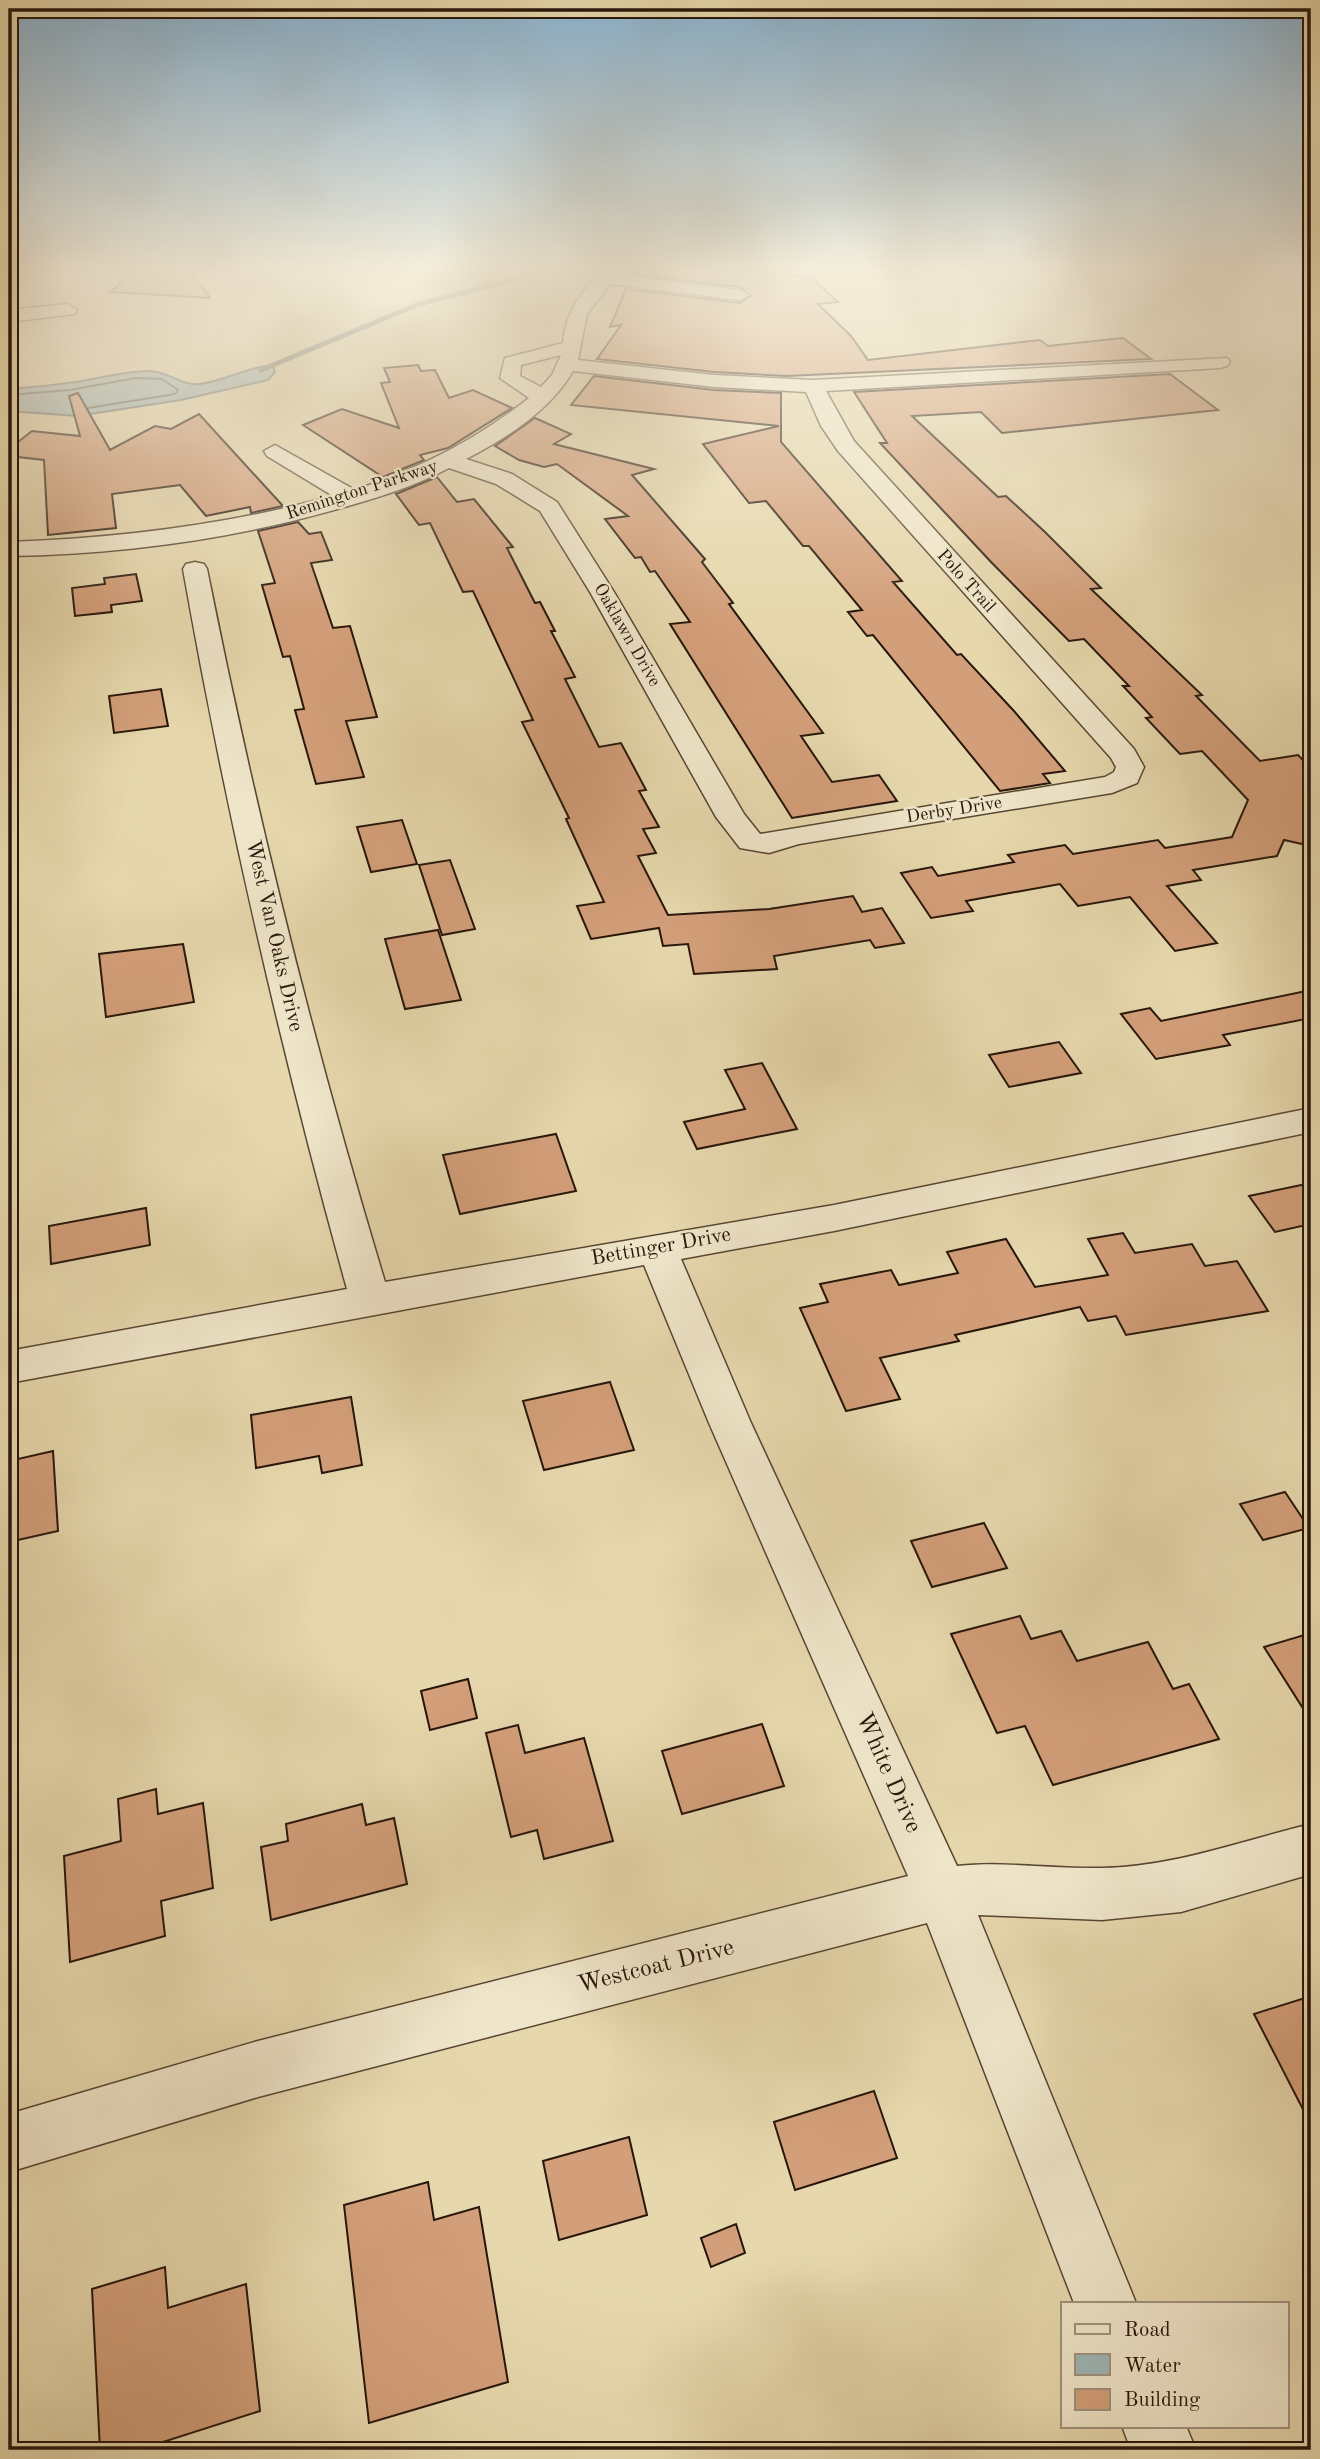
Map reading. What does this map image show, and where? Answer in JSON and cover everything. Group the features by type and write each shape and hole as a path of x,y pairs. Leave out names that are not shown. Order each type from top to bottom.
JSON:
{"street":[{"path":"518,383 543,397"},
{"name":"Remington Parkway","path":"9,549 106,545 181,537 269,519 351,497 450,461 501,430 543,397 552,383"},
{"path":"749,383 813,386 868,383"},
{"name":"Polo Trail","path":"813,386 832,426 846,446 1124,755 1130,767"},
{"path":"275,451 351,497"},
{"name":"Oaklawn Drive","path":"450,461 504,479 549,507 602,592 731,817 751,842 769,844"},
{"name":"West Van Oaks Drive","path":"195,569 222,711 316,1116 370,1299"},
{"name":"Derby Drive","path":"769,844 794,836 1112,784 1128,777 1130,767"},
{"name":"Bettinger Drive","path":"9,1367 370,1299 834,1218 1311,1120"},
{"name":"White Drive","path":"657,1248 736,1436 942,1893 1105,2302"},
{"name":"Westcoat Drive","path":"9,2143 258,2069 942,1893 992,1888 1102,1894 1181,1886 1311,1849"},
{"path":"1155,2428 1163,2450"}],"water":[{"path":"72,383 256,383 181,400 77,416 9,411 9,389"}],"building":[{"path":"381,383 441,383 449,398 473,390 512,408 448,448 420,455 424,460 383,477 303,425 342,409 399,428"},
{"path":"589,383 652,383 714,390 781,393 781,442 902,581 893,582 957,655 961,654 1014,711 1065,771 1043,774 1050,783 1000,791 873,635 867,636 848,612 862,610 809,546 803,546 766,501 749,503 703,444 779,426 571,405"},
{"path":"1016,383 1182,383 1218,410 1002,433 981,412 912,416 998,497 1006,496 1045,532 1101,588 1091,589 1202,695 1196,696 1260,761 1298,755 1311,768 1311,846 1284,840 1277,856 1193,870 1201,880 1167,886 1217,943 1175,951 1130,897 1078,906 1060,884 966,901 973,911 931,918 901,873 932,867 938,876 1014,862 1008,855 1065,845 1073,854 1158,840 1165,848 1232,837 1248,800 1202,751 1180,754 1146,718 1152,717 1123,686 1129,686 1084,639 1069,641 991,562 880,443 887,443 854,392"},
{"path":"78,393 110,450 155,426 171,429 199,414 283,506 251,513 250,507 206,516 180,485 112,494 116,528 48,535 44,460 9,456 9,449 32,431 80,436 69,396"},
{"path":"535,418 571,434 554,444 654,469 632,475 705,559 702,562 733,603 729,604 823,733 801,736 832,782 879,775 897,801 792,818 670,624 690,622 655,571 650,572 641,557 635,558 605,519 628,516 557,464 544,467 519,460 495,446"},
{"path":"437,477 457,502 474,499 513,547 507,548 535,603 540,602 555,631 551,631 575,677 565,679 599,747 621,743 646,790 639,791 659,827 643,829 656,853 638,856 668,915 769,909 853,896 862,912 882,908 904,943 875,948 870,940 774,956 777,969 694,974 688,944 663,946 659,928 591,939 577,906 604,902 566,819 569,818 522,722 533,720 473,591 463,592 430,523 419,525 396,494"},
{"path":"298,522 309,534 321,532 332,560 311,563 333,628 350,626 377,717 346,721 364,777 316,784 295,710 304,709 290,656 283,657 262,585 275,583 258,531"},
{"path":"136,574 142,601 111,605 112,612 75,616 72,588 105,584 104,578"},
{"path":"161,689 168,726 114,733 109,696"},
{"path":"402,820 417,864 371,872 357,827"},
{"path":"450,860 475,929 442,935 419,865"},
{"path":"438,930 461,1000 405,1009 385,939"},
{"path":"183,944 194,1002 106,1017 99,954"},
{"path":"1311,990 1311,1018 1223,1035 1230,1045 1156,1059 1121,1014 1150,1008 1161,1021"},
{"path":"1059,1042 1081,1073 1009,1087 989,1055"},
{"path":"762,1063 797,1129 697,1149 684,1122 745,1109 725,1070"},
{"path":"556,1134 576,1191 460,1214 443,1155"},
{"path":"1311,1183 1311,1224 1275,1232 1249,1196"},
{"path":"146,1208 150,1245 51,1264 49,1226"},
{"path":"1123,1233 1135,1253 1192,1244 1205,1266 1237,1261 1268,1311 1126,1335 1116,1316 1088,1321 1080,1307 955,1335 959,1341 880,1358 900,1399 846,1411 800,1308 828,1302 820,1284 891,1270 899,1285 958,1273 947,1252 1006,1239 1035,1287 1108,1275 1088,1239"},
{"path":"610,1382 634,1450 544,1470 523,1401"},
{"path":"351,1397 362,1465 322,1473 319,1456 256,1468 251,1415"},
{"path":"53,1451 58,1531 9,1542 9,1461"},
{"path":"1285,1492 1309,1528 1263,1540 1240,1504"},
{"path":"984,1523 1007,1568 932,1587 911,1541"},
{"path":"1020,1616 1031,1639 1061,1631 1077,1661 1148,1642 1173,1689 1189,1684 1219,1739 1053,1785 1025,1726 997,1733 951,1634"},
{"path":"1311,1633 1311,1721 1264,1647"},
{"path":"468,1679 477,1718 430,1730 421,1691"},
{"path":"762,1724 784,1786 682,1814 662,1751"},
{"path":"518,1725 525,1753 584,1738 613,1841 544,1859 537,1830 511,1837 486,1733"},
{"path":"156,1789 158,1814 203,1803 213,1888 161,1901 165,1936 70,1962 64,1856 121,1841 118,1799"},
{"path":"362,1804 366,1825 394,1818 407,1884 271,1920 261,1847 288,1841 286,1824"},
{"path":"1311,1996 1311,2125 1254,2014"},
{"path":"874,2091 897,2158 795,2190 774,2122"},
{"path":"629,2137 647,2215 559,2240 543,2161"},
{"path":"428,2182 434,2220 479,2207 508,2382 369,2423 344,2205"},
{"path":"736,2224 745,2253 711,2267 701,2238"},
{"path":"165,2267 168,2308 246,2284 260,2411 138,2450 100,2450 92,2289"}]}
